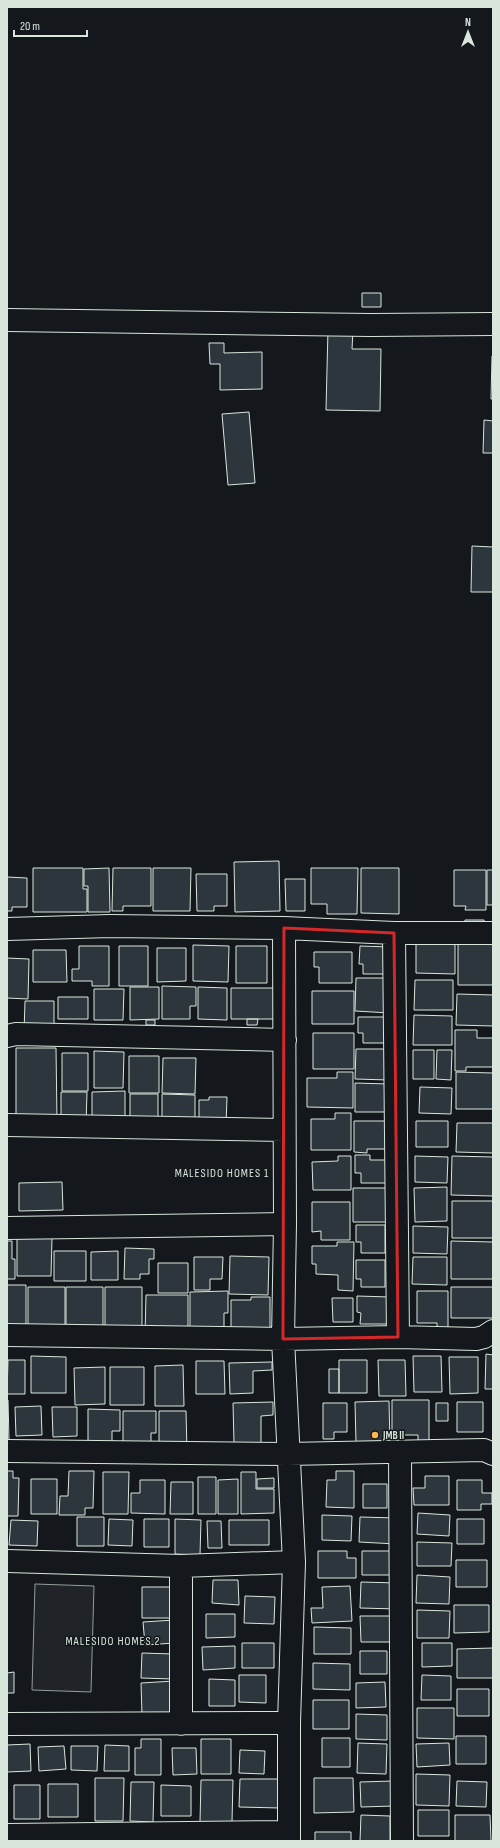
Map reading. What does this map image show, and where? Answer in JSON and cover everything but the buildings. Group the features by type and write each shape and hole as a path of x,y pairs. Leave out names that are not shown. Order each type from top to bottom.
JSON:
{"street":[{"path":"7,320 371,325 493,324"},
{"path":"7,929 110,926 284,928 394,933 493,933"},
{"path":"7,1835 288,1836 289,1723 294,1562 283,1340 286,1224 284,1130 284,928"},
{"path":"394,933 398,1337"},
{"path":"7,1036 24,1035 285,1040"},
{"path":"7,1125 284,1130"},
{"path":"7,1228 286,1224"},
{"path":"7,1335 283,1340 398,1337 476,1339 484,1337 493,1331"},
{"path":"7,1451 288,1454 400,1453 484,1450 493,1454"},
{"path":"400,1453 402,1841"},
{"path":"7,1562 181,1566 294,1562"},
{"path":"181,1566 181,1724"},
{"path":"7,1724 289,1723"}],"highlighted area":[{"path":"284,928 394,933 398,1337 283,1339"}],"shaded area":[{"path":"35,1584 94,1586 91,1692 32,1690"}],"place":[{"name":"JMB II","path":"375,1435"}],"district":[{"name":"MALESIDO HOMES 1","path":"222,1173"},
{"name":"MALESIDO HOMES 2","path":"113,1641"}]}
